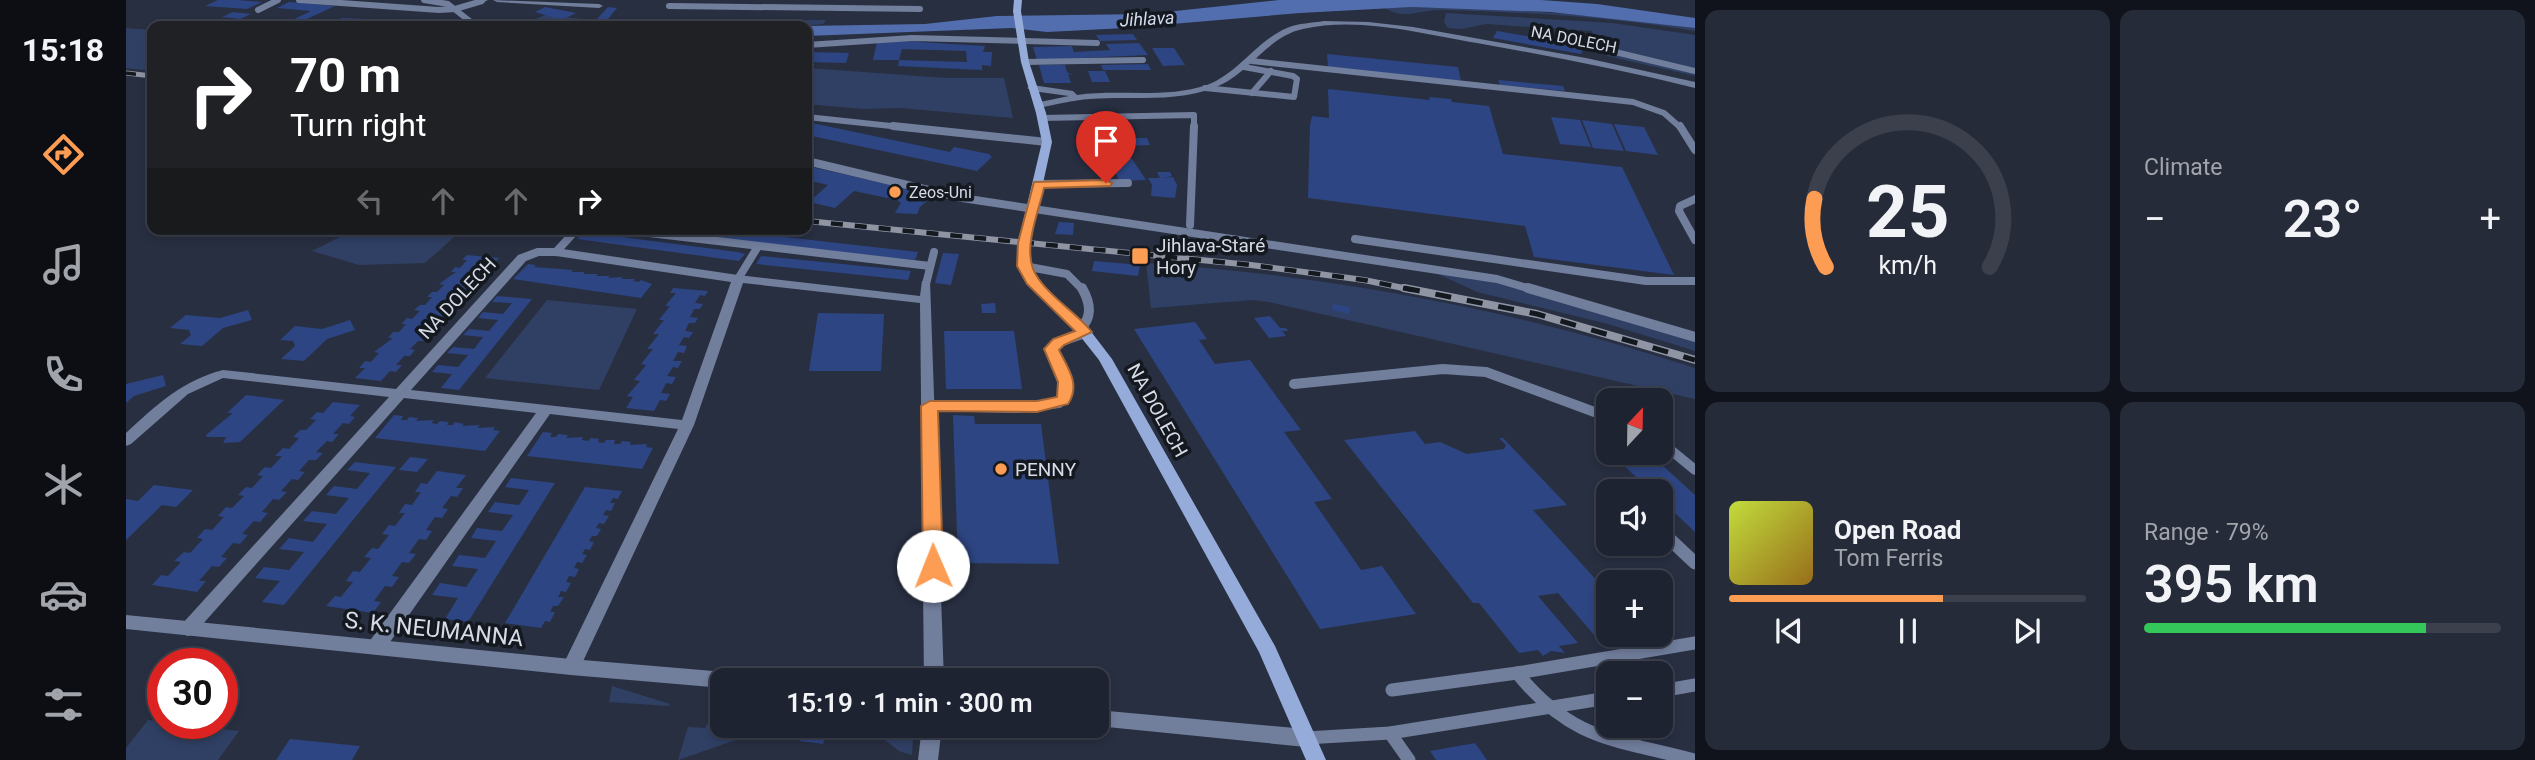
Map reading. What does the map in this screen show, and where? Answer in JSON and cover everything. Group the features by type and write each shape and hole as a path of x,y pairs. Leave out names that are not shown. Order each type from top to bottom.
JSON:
{"main road":[{"path":"1018,0 1017,11 1025,62 1047,142 1023,252 1024,266"},
{"name":"NA DOLECH","path":"1024,266 1038,288 1083,330 1105,359 1247,611 1316,760"}],"street":[{"path":"497,0 599,6"},
{"name":"NA DOLECH","path":"1038,105 1088,96 1178,94 1205,88 1215,85 1248,64 1267,45 1289,30 1315,25 1361,25 1439,34 1695,85"},
{"name":"NA DOLECH","path":"1032,88 1088,96"},
{"name":"NA DOLECH","path":"188,629 522,258 537,252 556,253 738,279 926,300"},
{"path":"571,667 687,425 738,279"},
{"path":"926,284 934,668"},
{"path":"126,440 179,393 209,376 223,374 687,425"},
{"path":"376,647 545,411"},
{"name":"S. K. NEUMANNA","path":"126,622 710,679"},
{"path":"1109,719 1306,738"},
{"path":"928,760 931,738"}],"lane":[{"path":"258,10 278,0"},
{"path":"299,0 455,9 483,1"},
{"path":"424,0 448,4 470,21"},
{"path":"813,8 817,0"},
{"path":"669,6 920,9"},
{"path":"812,46 912,38 1097,43"},
{"path":"1611,51 1695,71"},
{"path":"1025,62 1143,60"},
{"path":"1205,88 1294,97 1297,79 1288,74 1248,64"},
{"path":"1248,64 1633,102 1662,111 1676,119 1695,150"},
{"path":"1252,93 1272,71"},
{"path":"1042,118 1132,114 1194,115 1190,225"},
{"path":"812,118 1047,142"},
{"path":"812,162 962,198 1497,279 1695,337"},
{"path":"1039,184 1128,183"},
{"path":"1695,199 1680,206 1679,211 1695,240"},
{"path":"556,253 572,235"},
{"path":"660,235 757,248 930,265"},
{"path":"1355,239 1646,281 1695,281"},
{"path":"738,279 757,248"},
{"path":"926,284 934,252"},
{"path":"930,406 1037,407 1059,403 1066,395 1068,389 1051,349 1083,330 1091,314 1076,280 1052,269 1024,266"},
{"path":"1294,384 1443,369 1486,372 1596,413"},
{"path":"1673,452 1695,470"},
{"path":"1673,542 1695,563"},
{"path":"1392,690 1517,673 1695,643"},
{"path":"1517,673 1546,707 1572,723 1616,741 1694,760"},
{"path":"1673,689 1695,685"},
{"path":"1306,738 1390,733 1596,700"},
{"path":"1390,733 1409,760"}],"shaded area":[{"path":"1413,7 1590,16 1695,28 1695,31 1568,16 1442,10 1400,14 1385,8"},
{"path":"1446,13 1612,23 1695,35 1695,76 1607,56 1594,42 1592,31 1486,24 1462,29 1448,28 1444,22"},
{"path":"545,15 599,21 531,21"},
{"path":"826,20 823,24 812,25 812,21 717,21"},
{"path":"126,28 147,30 147,70 126,68"},
{"path":"812,68 946,78 1004,78 1013,118 900,108 863,109 812,104"},
{"path":"344,235 456,235 425,263 359,265 312,251"},
{"path":"1146,263 1355,287 1560,329 1695,368 1695,399 1673,394 1673,388 1647,388 1269,302 1253,300 1151,308"},
{"path":"1425,268 1494,278 1695,341 1695,351 1608,324 1477,292"},
{"path":"547,300 637,309 599,390 485,378"},
{"path":"612,686 670,704 609,702"},
{"path":"710,720 710,738 741,738 678,760 688,727 705,728"},
{"path":"147,721 147,739 233,739 218,760 126,760 126,748"},
{"path":"882,738 912,738 912,755 899,751"}],"water":[{"name":"Jihlava","path":"1279,0 1541,0 1597,4 1695,18 1695,28 1550,12 1412,7 1047,32 1012,28 812,36 812,26 925,24 997,16 1147,14"}],"building":[{"path":"218,0 262,2 247,9 205,6"},
{"path":"289,2 335,6 302,21 290,21 311,11 277,8"},
{"path":"545,7 576,13 566,18 555,18 535,12"},
{"path":"608,7 617,8 608,19 597,19"},
{"path":"233,12 251,14 240,19 222,17"},
{"path":"342,18 412,21 337,21"},
{"path":"1497,31 1585,46 1581,54 1493,38"},
{"path":"1133,34 1137,40 1100,41 1096,35"},
{"path":"877,42 985,46 983,52 992,52 991,66 982,65 982,70 898,66 899,60 873,60","holes":["902,49 966,51 967,62 899,60"]},
{"path":"1139,43 1148,55 1037,60 1033,47 1072,46 1074,52 1110,50 1106,44"},
{"path":"1152,48 1174,48 1185,65 1163,66"},
{"path":"812,52 849,53 846,63 812,62"},
{"path":"1327,54 1458,67 1461,81 1328,67"},
{"path":"1148,64 1151,70 1103,70 1101,65"},
{"path":"1039,65 1065,65 1067,72 1073,75 1068,74 1071,83 1044,83"},
{"path":"1088,71 1105,71 1110,82 1092,82"},
{"path":"1498,80 1563,86 1565,91 1500,85"},
{"path":"1328,89 1430,100 1429,97 1451,99 1452,102 1489,106 1503,154 1622,167 1674,275 1534,257 1525,226 1308,198 1310,125 1312,116 1329,118"},
{"path":"1551,117 1580,120 1591,147 1560,144"},
{"path":"1582,120 1612,124 1624,151 1593,148"},
{"path":"812,123 950,152 954,147 989,154 992,157 977,171 812,136"},
{"path":"1614,124 1644,127 1658,155 1626,151"},
{"path":"1109,126 1110,130 1118,130 1121,138 1147,138 1150,145 1105,147 1097,127"},
{"path":"1109,157 1132,159 1146,180 1119,181"},
{"name":"Zeos-Uni","path":"812,167 934,194 920,207 917,214 895,213 901,203 897,200 854,191 835,208 812,203 812,199 828,185 812,181"},
{"path":"1157,172 1170,172 1172,176 1163,178 1173,177 1177,185 1175,198 1151,196 1152,185 1148,178 1160,178"},
{"path":"1059,222 1074,223 1073,235 1055,234"},
{"path":"581,235 607,235 745,254 739,261 577,239"},
{"path":"702,235 766,235 918,252 915,260 768,245"},
{"path":"1224,245 1252,249 1252,255 1223,251"},
{"path":"943,253 959,254 951,285 935,283"},
{"path":"467,255 499,258 494,263 489,263 483,270 488,270 472,282 477,282 460,294 465,295 461,300 455,300 448,307 453,308 436,321 441,322 423,335 429,335 410,349 415,350 410,356 404,356 396,365 402,365 396,372 390,371 381,381 355,378 365,368 359,368 365,361 371,362 379,353 374,352 393,338 388,338 393,332 399,332 406,324 401,324 407,318 412,319 420,311 414,310 425,305 432,297 427,297 444,285 439,284 456,272 451,272 455,267 460,268 467,260 462,260"},
{"path":"761,256 911,271 908,280 756,264"},
{"path":"1094,261 1140,265 1138,276 1092,271"},
{"path":"528,264 610,276 608,278 623,277 621,279 635,279 633,281 641,280 652,284 641,298 513,279"},
{"path":"673,288 708,291 705,296 700,295 695,303 703,304 700,309 694,309 690,317 698,318 695,323 689,323 685,331 693,332 689,338 684,337 679,345 687,346 684,353 678,352 673,361 682,361 678,368 673,367 667,376 676,377 672,384 666,383 661,393 670,394 666,401 660,400 654,411 626,408 633,397 627,396 640,381 634,380 646,365 641,364 653,349 647,349 659,334 653,334 664,320 659,320 670,306 665,306 676,293 670,293"},
{"path":"497,296 532,299 459,390 441,388 452,374 432,372 438,365 458,367 468,355 447,353 453,347 474,349 483,337 463,335 469,329 489,331 498,320 478,318 483,312 503,314 512,303 492,302"},
{"path":"995,303 996,313 982,313 981,304"},
{"path":"1333,304 1350,307 1349,314 1332,310"},
{"path":"248,310 252,320 223,328 202,346 180,344 191,335 189,330 170,328 186,315 220,318"},
{"path":"818,313 884,314 881,371 809,371"},
{"path":"1270,316 1280,328 1286,328 1288,331 1282,331 1286,336 1269,338 1254,318"},
{"path":"350,320 355,330 327,339 304,361 281,359 295,346 293,341 280,340 295,326 322,329"},
{"path":"1195,322 1207,339 1199,340 1215,364 1250,360 1301,430 1284,432 1332,499 1314,502 1361,570 1382,566 1416,614 1320,629 1134,329"},
{"path":"944,331 1014,331 1022,389 946,389"},
{"path":"163,375 166,386 134,396 126,403 126,384"},
{"path":"246,395 284,400 240,442 223,443 226,437 207,437 206,435 233,413 227,413"},
{"path":"333,402 360,405 350,416 355,417 349,424 343,423 333,434 339,434 332,442 327,441 316,452 323,453 316,460 309,460 299,471 305,472 298,480 292,479 281,491 287,492 279,500 273,499 262,512 268,513 260,522 254,521 242,534 248,535 240,544 233,543 221,557 227,558 219,567 212,566 199,581 206,581 197,592 152,585 161,575 168,576 181,562 174,561 184,552 190,553 203,539 197,538 205,529 212,530 224,517 218,516 226,507 232,508 244,496 238,495 246,487 252,488 263,476 257,475 265,467 271,468 282,456 275,456 283,448 289,449 299,438 293,437 316,420 310,419 317,412 323,413"},
{"path":"394,415 403,416 401,420 407,420 409,417 418,418 416,421 434,420 431,423 437,424 440,421 449,422 447,425 453,425 455,422 464,424 462,426 480,425 477,428 495,427 493,430 500,431 485,451 375,438"},
{"name":"PENNY","path":"953,415 974,416 975,424 1041,424 1059,564 958,563"},
{"path":"1415,431 1425,444 1440,442 1467,454 1504,449 1506,445 1499,438 1503,438 1567,505 1533,510 1596,580 1596,636 1558,593 1538,596 1578,643 1559,646 1565,653 1551,651 1543,656 1538,650 1519,653 1479,603 1473,603 1344,440"},
{"path":"543,432 552,433 550,437 568,435 566,438 583,437 582,440 588,441 591,438 599,439 598,442 604,443 606,440 615,440 614,444 620,444 622,441 631,442 630,445 647,444 646,447 653,448 642,469 527,456"},
{"path":"410,457 428,459 417,472 399,470"},
{"path":"355,462 396,467 284,605 262,602 280,581 255,578 264,567 289,570 304,552 279,549 289,538 313,542 327,524 303,521 312,511 336,514 349,498 326,495 334,486 357,489 370,473 347,470"},
{"path":"1624,466 1663,466 1695,495 1695,532 1673,511 1673,479 1638,479"},
{"path":"437,471 466,475 456,488 463,488 457,497 451,496 442,508 448,509 442,518 435,517 426,530 432,531 426,540 419,539 409,553 416,554 409,563 402,562 392,576 399,577 392,587 385,586 374,601 381,602 373,613 326,606 335,596 341,597 353,582 346,581 353,571 360,572 371,558 364,557 372,548 378,549 389,535 382,534 389,525 395,526 405,513 399,513 405,504 412,505 421,492 415,492 421,483 427,484"},
{"path":"511,478 555,483 468,622 445,619 458,598 432,595 440,583 466,587 478,569 452,566 459,555 485,558 496,541 471,538 477,528 502,531 513,515 488,512 495,502 519,505 529,490 505,487"},
{"path":"154,485 193,490 176,507 162,505 126,540 126,499 138,501"},
{"path":"585,487 622,491 618,499 613,498 610,503 615,503 611,511 606,510 603,515 609,516 604,524 599,523 596,528 601,529 597,536 592,536 589,541 594,542 590,550 585,549 582,554 587,555 582,563 577,562 574,568 579,569 575,577 569,576 566,582 571,583 566,592 561,591 558,597 564,597 558,606 553,606 550,612 555,612 550,622 545,621 541,628 505,623"},
{"path":"801,738 824,738 823,744 800,741"},
{"path":"290,739 360,746 352,760 276,760"},
{"path":"1475,743 1487,760 1436,760 1430,751"}],"railway":[{"path":"126,73 147,75"},
{"path":"812,221 1251,265 1364,280 1413,290"},
{"path":"1404,288 1537,314 1695,360"}],"place":[{"name":"Zeos-Uni","path":"895,192"},
{"name":"Jihlava-Staré Hory","path":"1140,256"},
{"name":"PENNY","path":"1001,469"}],"route":[{"path":"933,566 930,406 1037,407 1063,400 1068,389 1051,349 1059,342 1085,332 1032,281 1024,266 1024,243 1039,184 1106,183"}]}
